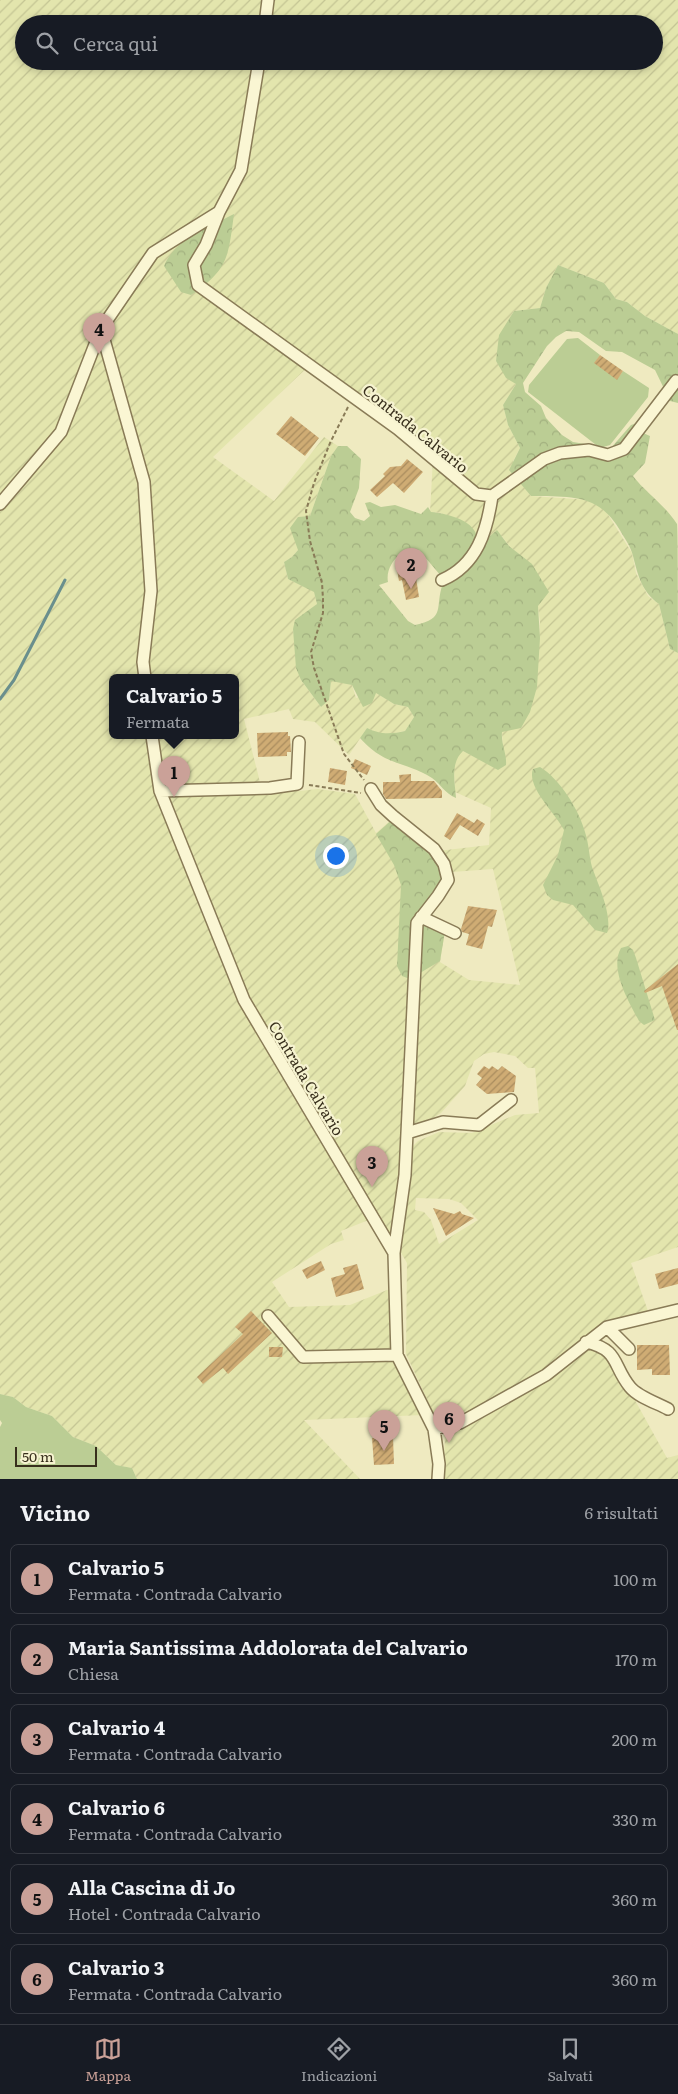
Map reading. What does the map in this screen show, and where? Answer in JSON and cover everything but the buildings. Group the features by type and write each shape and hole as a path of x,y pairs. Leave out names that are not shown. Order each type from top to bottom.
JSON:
{"street":[{"path":"266,15 268,0"},
{"name":"Contrada Calvario","path":"257,70 241,170 219,212 206,245 194,265 198,285 398,429 462,484 476,494 492,496"},
{"path":"0,504 61,432 101,329 153,253 219,212"},
{"path":"101,329 144,482 151,591 143,662 144,674"},
{"path":"442,580 457,573 478,548 489,518 492,496 544,459 560,453 589,450 608,455 624,449 676,381 678,382"},
{"name":"Contrada Calvario","path":"152,739 160,790 244,1000 394,1253 398,1355 434,1430 439,1464 438,1479"},
{"path":"160,790 270,788 297,784 300,742"},
{"path":"371,788 381,804 434,849 444,864 448,880 417,924 405,1175 394,1253"},
{"path":"421,917 455,933"},
{"path":"407,1133 443,1122 479,1125 511,1100"},
{"path":"434,1430 460,1423 546,1375 607,1327 678,1310"},
{"path":"268,1316 303,1357 398,1355"},
{"path":"607,1327 629,1349"},
{"path":"586,1342 601,1346 616,1360 631,1388 668,1409"}],"path":[{"path":"297,784 323,786 362,794 371,788 344,754 314,668 311,652 323,613 323,599 322,582 310,541 306,511 317,475 330,443 348,409 352,395"}],"green space":[{"path":"0,0 678,0 678,334 645,316 627,302 616,299 604,283 558,265 546,288 540,308 514,311 508,321 496,361 516,384 503,405 508,425 520,448 513,461 520,482 531,496 590,500 604,508 632,553 636,573 648,596 659,604 670,649 678,653 678,1247 631,1263 648,1311 616,1320 584,1341 601,1349 616,1366 667,1458 678,1455 678,1479 443,1479 445,1438 406,1354 407,1263 365,1192 359,1195 371,1219 341,1231 344,1240 331,1244 272,1282 289,1307 350,1305 392,1288 395,1358 423,1415 304,1420 360,1479 137,1479 132,1468 116,1465 96,1446 73,1437 52,1416 26,1407 13,1397 0,1394","holes":["312,363 433,459 430,512 441,513 481,544 502,536 509,546 532,565 540,622 538,660 502,732 503,751 479,759 463,751 457,756 454,766 455,792 491,808 489,845 438,851 398,814 376,833 355,794 318,789 299,791 262,790 244,719 289,709 293,719 315,722 349,755 367,728 377,733 390,734 405,731 414,717 408,707 394,704 375,692 356,698 352,685 339,681 331,681 329,700 321,707 301,680 293,629 317,604 314,591 288,579 284,562 298,550 331,456 338,446 324,437 274,501 213,457","493,869 520,985 469,980 440,962 445,931 422,921 452,872","494,1052 515,1056 528,1068 535,1068 539,1113 515,1115 472,1133 439,1132 418,1141 412,1147 411,1124 430,1120 441,1113 465,1086 474,1061 484,1054","416,1198 449,1199 461,1203 478,1220 439,1244 431,1220 424,1212 415,1210"]},
{"path":"234,214 228,252 220,269 204,286 191,295 181,292 164,266 169,257 184,241"},
{"path":"558,265 604,283 616,299 627,302 645,316 678,334 678,403 670,401 655,370 622,352 606,351 579,332 566,331 556,337 547,346 523,383 525,392 541,406 546,418 562,435 573,442 585,444 599,451 610,449 631,425 637,423 643,433 650,436 645,463 633,476 677,524 678,653 670,649 659,604 645,589 639,577 631,549 612,519 603,510 583,500 531,496 509,470 520,448 508,425 503,405 516,384 506,378 496,361 499,335 514,311 540,308 546,288"},
{"path":"578,338 600,355 595,363 617,379 623,371 649,388 648,397 610,445 600,448 528,392 529,385 567,339"},
{"path":"338,446 347,446 361,459 359,488 350,512 355,518 364,521 370,516 365,503 370,502 381,507 395,505 421,514 428,507 431,512 460,519 474,530 477,537 475,546 463,563 441,576 419,550 408,555 400,554 394,560 390,566 388,582 379,585 408,621 415,625 432,619 436,615 443,583 460,575 481,544 497,530 509,546 532,564 549,592 538,606 540,638 537,687 530,712 521,728 502,732 506,765 498,770 463,751 456,761 455,767 456,798 448,794 432,778 378,754 360,738 367,728 386,733 405,731 414,717 408,707 394,704 376,693 372,703 363,707 352,685 331,681 329,700 321,707 301,680 296,668 293,629 295,620 317,604 314,592 288,579 284,562 298,550 290,528 298,517 310,516 331,456"},
{"path":"540,767 555,779 568,796 582,823 592,867 606,909 608,918 607,933 595,930 573,905 553,900 547,895 543,885 558,855 564,830 534,784 533,769"},
{"path":"393,819 431,849 446,876 418,920 445,931 440,961 410,979 402,976 397,966 401,885 394,865 376,834"},
{"path":"628,946 633,950 636,958 655,1020 644,1025 639,1021 630,1005 617,966 621,948"},
{"path":"0,1394 13,1397 26,1407 52,1416 73,1437 96,1446 116,1465 132,1468 137,1479 0,1479 0,1427 2,1423 0,1420"}],"waterway":[{"path":"0,699 14,680 65,580"}],"place":[{"name":"Calvario 6","path":"99,354"},
{"name":"Maria Santissima Addolorata del Calvario","path":"411,589"},
{"name":"Calvario 5","path":"174,797"},
{"name":"Calvario 4","path":"372,1187"},
{"name":"Calvario 3","path":"449,1443"},
{"name":"Alla Cascina di Jo","path":"384,1451"}]}
